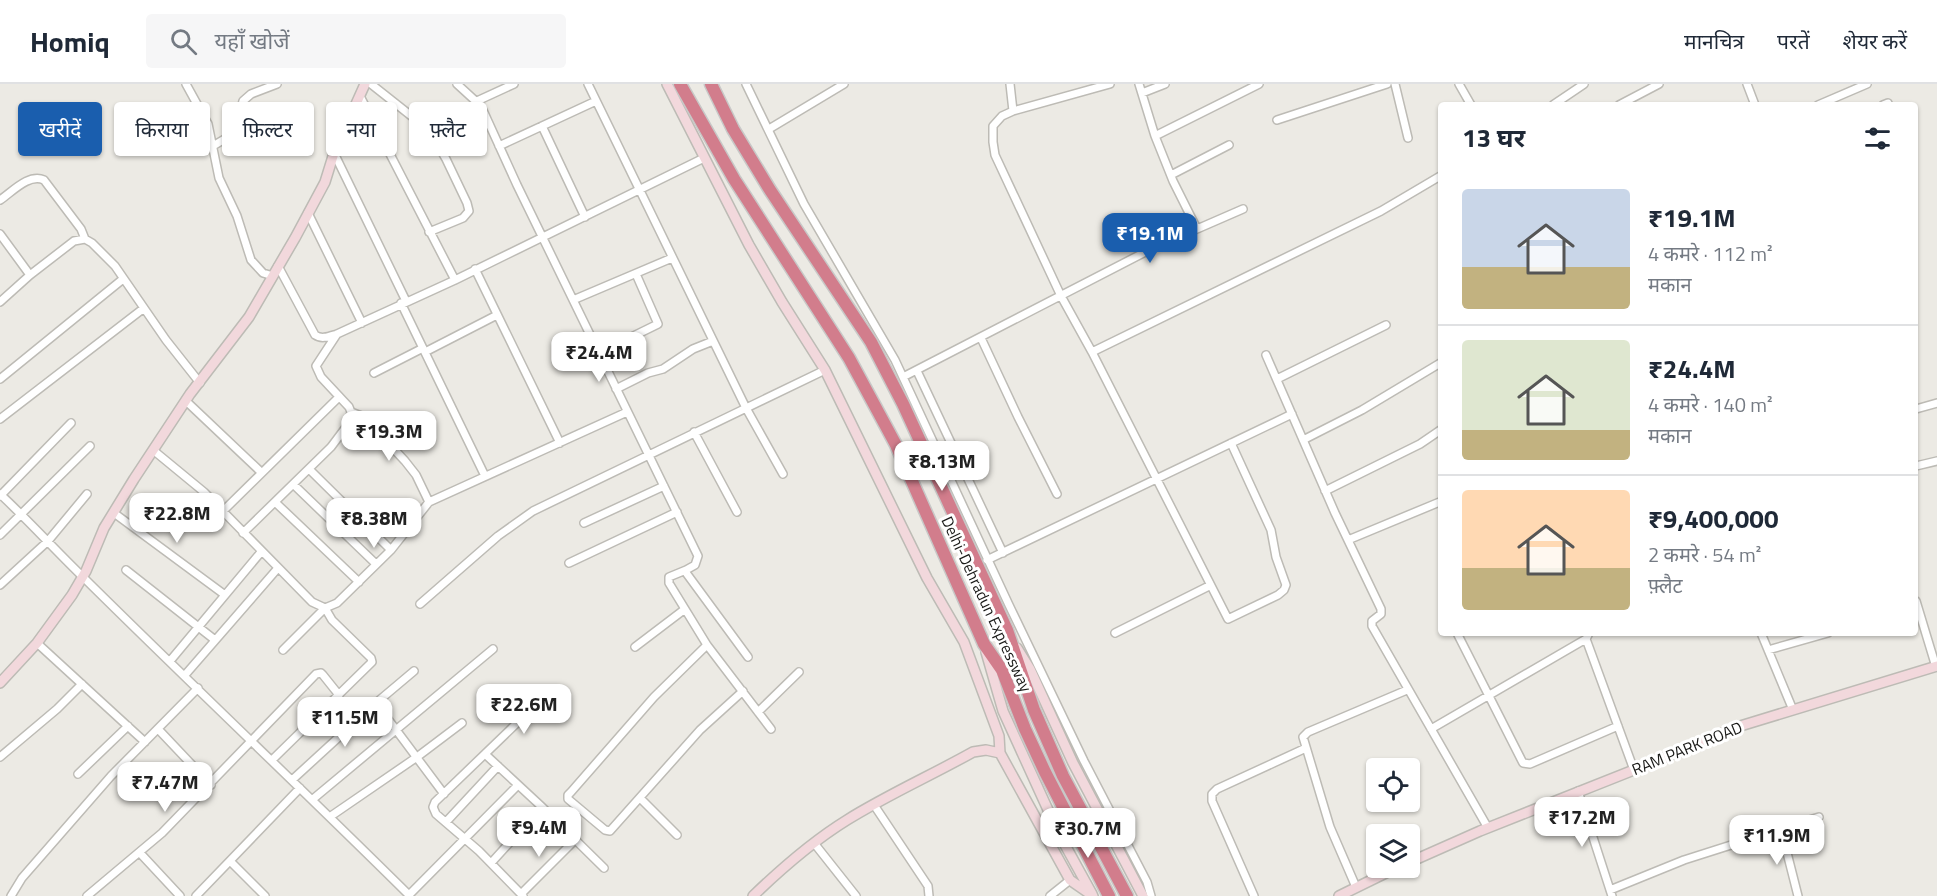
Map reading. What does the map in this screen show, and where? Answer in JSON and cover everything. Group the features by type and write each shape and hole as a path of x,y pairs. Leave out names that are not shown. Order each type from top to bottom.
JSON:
{"highway":[{"name":"Delhi-Dehradun Expressway","path":"681,84 734,179 849,358 896,445 984,644 1002,670 1025,729 1051,785 1109,896"},
{"name":"Delhi-Dehradun Expressway","path":"711,84 733,129 770,190 871,342 903,404 1007,630 1034,710 1063,776 1127,896"}],"street":[{"path":"186,84 207,124 219,178 237,216 252,260 263,273 273,276"},
{"path":"213,146 228,137 236,128 243,101 251,94 277,84"},
{"path":"357,102 365,84"},
{"path":"371,84 429,130 467,203 468,211 463,218 429,232"},
{"path":"457,84 481,106 542,237 698,556 695,565 668,579 707,645 771,729"},
{"path":"477,101 514,84"},
{"path":"588,84 746,408 783,474"},
{"path":"667,84 749,245 825,370 927,578 964,642 999,736 1000,753 1070,880 1093,896"},
{"path":"746,84 804,204 853,285 903,377 987,560 1084,761 1147,882 1150,896"},
{"path":"769,129 844,84"},
{"path":"1010,84 1013,111"},
{"path":"1110,84 1002,116 993,126 995,155 1061,296 1092,352 1209,586 1228,619 1281,592 1286,585 1276,557 1271,530 1231,443"},
{"path":"1139,84 1155,136 1197,229"},
{"path":"1142,93 1165,84"},
{"path":"1155,136 1259,84"},
{"path":"1277,120 1387,84"},
{"path":"1395,84 1408,138"},
{"path":"1461,84 1470,102"},
{"path":"1557,102 1584,84"},
{"path":"1625,102 1659,84"},
{"path":"1747,84 1754,102"},
{"path":"1825,102 1867,84"},
{"path":"360,96 455,280"},
{"path":"499,146 596,101"},
{"path":"542,126 585,217"},
{"path":"1171,175 1229,145"},
{"path":"0,683 37,643 82,577 104,528 153,450 186,401 249,317 325,182 333,156"},
{"path":"335,156 424,350 485,476"},
{"path":"278,266 315,335 319,338 338,334 704,159"},
{"path":"0,200 31,178 38,177 44,180 86,239 102,251 200,383"},
{"path":"1092,352 1381,211 1438,177"},
{"path":"903,377 1155,247 1243,208"},
{"path":"308,213 362,323"},
{"path":"0,234 30,275"},
{"path":"0,302 74,241 86,239"},
{"path":"573,300 672,258"},
{"path":"475,269 560,443"},
{"path":"599,353 658,324 636,274"},
{"path":"0,379 123,279"},
{"path":"0,418 144,308"},
{"path":"374,373 497,315"},
{"path":"1277,380 1386,325"},
{"path":"338,334 316,366 321,377 351,412 364,417 411,468 429,502"},
{"path":"981,338 1057,494"},
{"path":"616,389 640,376 663,369 693,350 713,341"},
{"path":"1266,355 1325,491 1381,609 1381,614 1372,621 1372,626 1488,828"},
{"path":"1303,440 1362,410 1438,364"},
{"path":"420,604 498,536 533,511 825,370"},
{"path":"917,371 1003,553"},
{"path":"222,512 339,397"},
{"path":"186,401 261,472"},
{"path":"1918,408 1937,403"},
{"path":"243,533 310,470 345,430 351,418 351,412"},
{"path":"283,650 325,608 337,603 391,550 429,502 627,412"},
{"path":"987,560 1292,414"},
{"path":"71,423 0,495 331,816 409,896 518,785"},
{"path":"694,432 737,512"},
{"path":"1325,491 1420,444 1438,432"},
{"path":"0,535 90,446"},
{"path":"153,450 189,479 312,602 325,608 332,620 372,660 371,664 272,760"},
{"path":"1918,465 1937,460"},
{"path":"310,470 391,550"},
{"path":"294,485 376,564"},
{"path":"584,523 664,486"},
{"path":"0,585 48,541 87,494"},
{"path":"1348,540 1438,503"},
{"path":"276,504 358,582"},
{"path":"568,563 677,512"},
{"path":"114,513 225,595"},
{"path":"170,660 261,552"},
{"path":"185,675 278,568"},
{"path":"126,570 215,640"},
{"path":"686,570 748,657"},
{"path":"1115,633 1209,586"},
{"path":"635,647 685,609"},
{"path":"1918,612 1936,666"},
{"path":"1007,630 1030,669 1073,763 1140,892"},
{"path":"1458,636 1521,759 1526,764 1618,726"},
{"path":"1431,729 1587,636 1634,770"},
{"path":"1762,636 1793,710"},
{"path":"1768,650 1817,636"},
{"path":"37,643 145,742"},
{"path":"984,644 1003,711 1059,834 1093,896"},
{"path":"707,645 654,697 567,797 605,830 610,831 700,730 743,692"},
{"path":"312,799 493,649"},
{"name":"RAM PARK ROAD","path":"1420,858 1737,727 1936,666"},
{"path":"292,780 414,671"},
{"path":"758,712 799,672"},
{"path":"87,896 123,864 140,853 210,785 318,673 323,675 339,695"},
{"path":"0,757 57,709 82,684"},
{"path":"11,896 22,878 72,820 198,688"},
{"path":"1356,887 1330,827 1303,737 1308,732 1407,690"},
{"path":"544,698 435,802 433,807 436,814 491,863 522,895 575,840"},
{"path":"376,703 444,794"},
{"path":"331,816 417,758 462,723"},
{"path":"78,774 128,726"},
{"path":"158,729 210,785"},
{"path":"1254,896 1212,801 1212,794 1217,789 1306,748"},
{"path":"753,896 775,874 847,820 974,752 986,750 1000,753"},
{"path":"486,755 604,868"},
{"path":"446,822 498,766"},
{"path":"196,896 300,788"},
{"path":"1578,791 1611,893 1684,860 1819,817"},
{"path":"640,798 677,836"},
{"path":"874,805 928,886 929,896"},
{"path":"491,863 542,807"},
{"path":"1781,829 1798,896"},
{"path":"814,843 856,896"},
{"path":"140,853 180,896"},
{"path":"230,861 265,896"},
{"path":"1339,896 1375,878"},
{"path":"1050,896 1070,880"}]}
